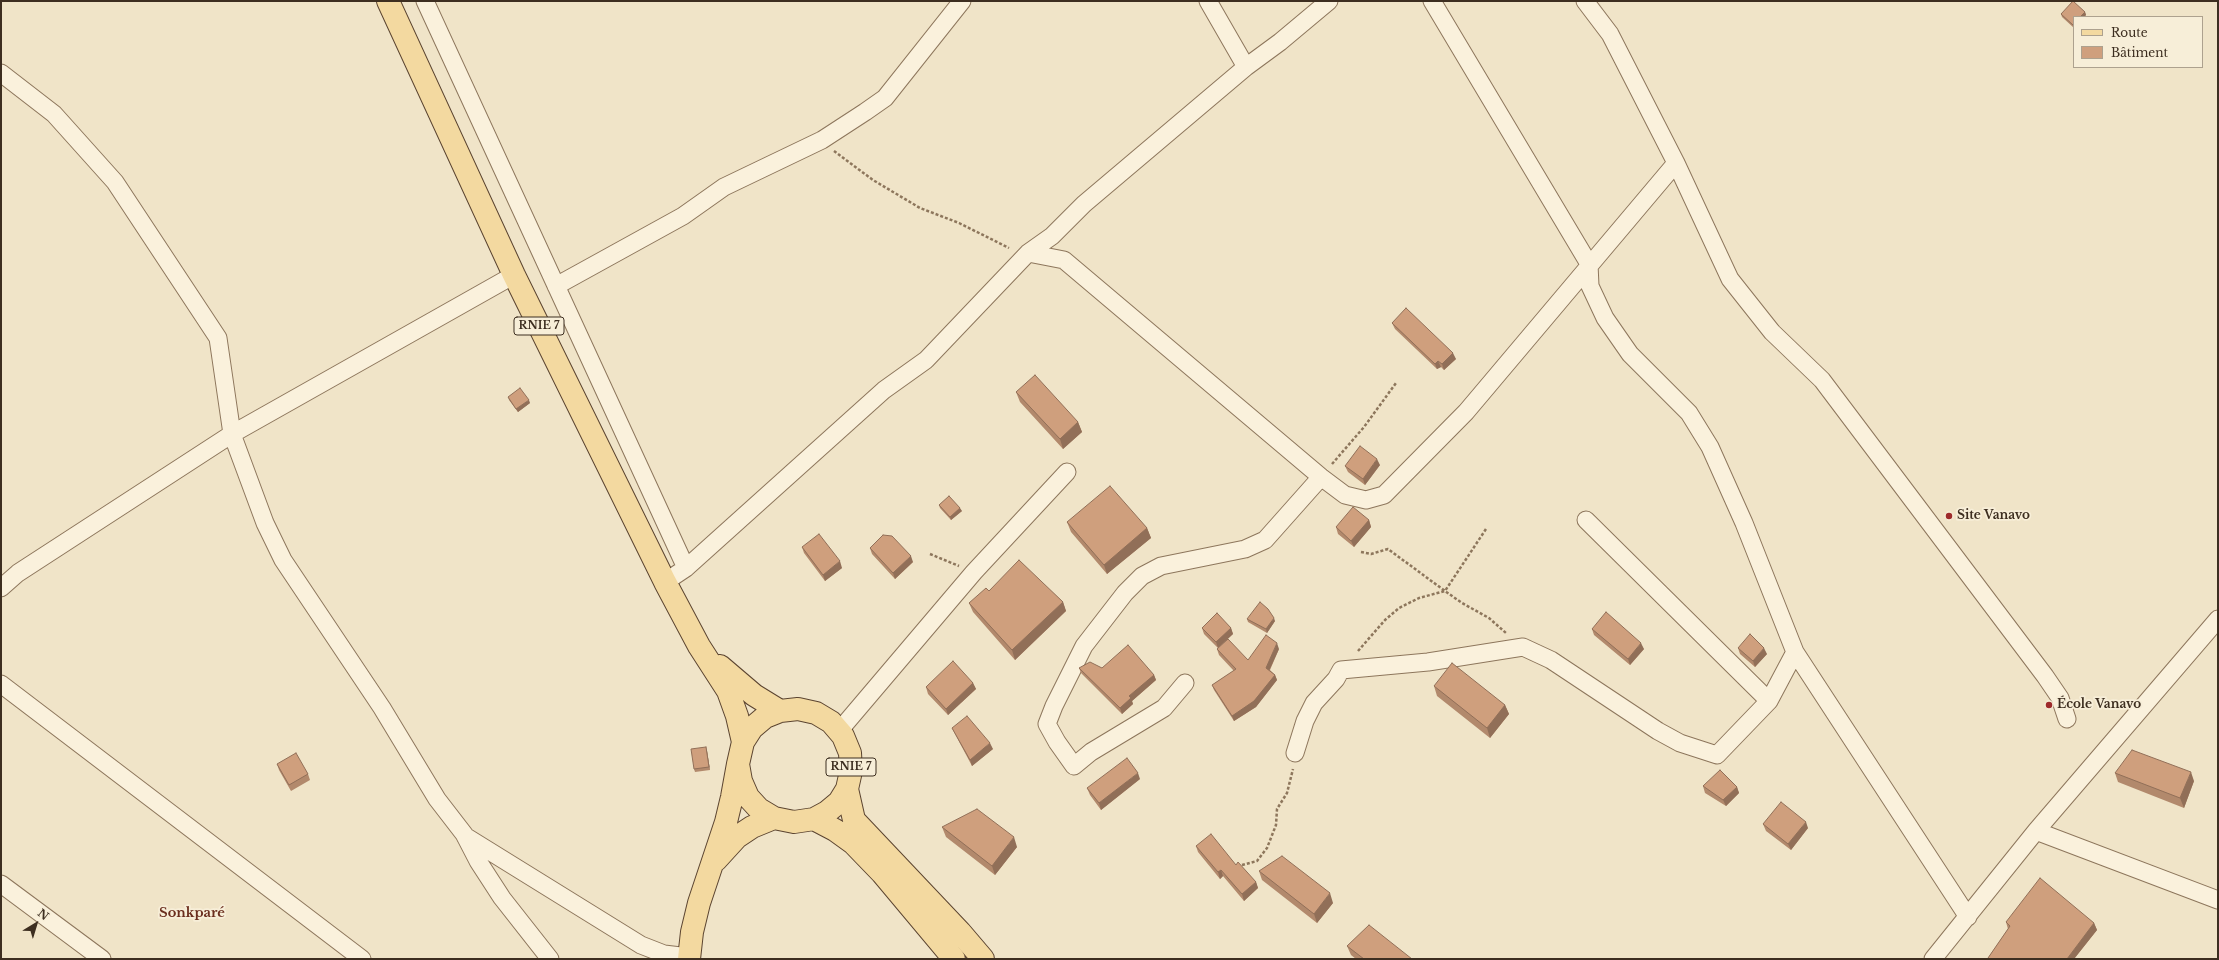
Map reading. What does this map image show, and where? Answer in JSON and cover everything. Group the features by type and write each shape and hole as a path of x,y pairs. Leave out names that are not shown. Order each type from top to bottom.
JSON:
{"main road":[{"name":"RNIE 7","path":"388,1 514,275 665,582 699,646 728,691 743,742"},
{"name":"RNIE 7","path":"699,646 732,678 754,696 780,711"},
{"name":"RNIE 7","path":"798,709 816,713 831,722 839,731 850,753 851,771 847,789 839,802 827,812 814,819 794,822 774,818 759,809 748,796 741,781 738,764 743,742 752,728 765,718 780,711 798,709"},
{"path":"689,958 692,932 709,869 726,822 738,764"},
{"name":"RNIE 7","path":"847,789 854,820 984,959"},
{"path":"709,869 737,837 752,827 774,818"},
{"path":"814,819 835,830 853,843 882,873 954,959"}],"street":[{"path":"425,1 686,568"},
{"path":"556,286 683,216 724,187 822,140 885,98 962,1"},
{"path":"1208,1 1246,67"},
{"path":"665,582 686,568 884,390 926,360 1028,253 1052,236 1084,204 1246,67 1280,42 1328,1"},
{"path":"1432,1 1589,264 1590,286 1605,318 1630,354 1689,413 1710,447 1744,523 1795,652 1968,917"},
{"path":"1585,1 1610,34 1676,162 1730,279 1772,332 1822,380 2040,670 2060,698 2068,719"},
{"path":"1,73 54,114 115,182 218,338 232,434 265,523 283,560 382,708 437,799 464,834 478,861 502,898 550,959"},
{"path":"1028,253 1064,260 1321,478 1346,495 1366,500 1384,496 1466,412 1676,162"},
{"path":"1,588 18,573 232,434 514,275"},
{"path":"839,731 974,572 1067,472"},
{"path":"1185,684 1164,708 1091,752 1074,766 1057,742 1047,724 1054,706 1084,646 1125,592 1142,576 1161,566 1245,549 1265,540 1321,478"},
{"path":"1586,520 1769,701"},
{"path":"1940,956 1968,917 2036,831 2218,619"},
{"path":"1295,753 1305,721 1314,702 1336,679 1341,670 1428,662 1523,647 1551,660 1658,731 1680,743 1718,755 1769,701 1795,652"},
{"path":"1,684 362,959"},
{"path":"2036,831 2218,900"},
{"path":"464,834 641,945 664,954 689,958"},
{"path":"1,884 102,959"}],"path":[{"path":"822,140 842,158 873,180 920,208 959,222 1012,250 1028,253"},
{"path":"1321,478 1364,427 1396,383"},
{"path":"1341,670 1385,620 1399,608 1419,598 1445,591 1486,529"},
{"path":"1361,552 1371,554 1388,549 1462,604 1489,618 1523,647"},
{"path":"930,554 974,572"},
{"path":"1242,865 1257,861 1268,848 1276,825 1277,809 1287,793 1292,776 1295,753"}],"building":[{"path":"2073,1 2085,12 2081,16 2073,16 2073,25 2061,14"},
{"path":"1406,308 1453,353 1442,364 1438,361 1435,364 1392,323"},
{"path":"1035,375 1078,422 1060,439 1016,392"},
{"path":"520,388 529,400 516,409 508,397"},
{"path":"1360,446 1377,459 1363,479 1345,466"},
{"path":"1110,486 1147,528 1104,565 1067,522"},
{"path":"949,496 960,508 950,517 939,505"},
{"path":"1353,507 1369,520 1351,541 1336,527"},
{"path":"819,534 840,561 823,575 802,547"},
{"path":"883,535 892,536 911,556 893,573 870,548"},
{"path":"1019,560 1063,602 1012,650 969,603 986,588 989,591"},
{"path":"1260,602 1268,609 1274,618 1266,629 1247,619"},
{"path":"1606,612 1641,643 1628,659 1592,629"},
{"path":"1217,613 1231,628 1216,642 1202,628"},
{"path":"1750,634 1764,648 1753,661 1738,648"},
{"path":"1266,635 1277,643 1266,668 1275,675 1254,701 1232,716 1212,685 1236,669 1217,649 1228,639 1248,660"},
{"path":"1128,645 1154,675 1129,696 1131,698 1120,708 1079,668 1090,662 1102,668"},
{"path":"953,661 973,683 946,709 926,687"},
{"path":"1452,663 1505,705 1487,728 1434,686"},
{"path":"967,716 990,743 970,760 952,728"},
{"path":"706,747 709,767 694,769 691,749"},
{"path":"2132,750 2191,772 2180,798 2115,773"},
{"path":"296,753 308,774 289,785 277,764"},
{"path":"1127,758 1138,773 1099,803 1087,788"},
{"path":"1720,770 1737,787 1723,800 1703,786"},
{"path":"1781,802 1806,822 1788,844 1763,824"},
{"path":"977,809 1014,837 992,866 942,827"},
{"path":"1211,834 1236,865 1238,862 1256,882 1242,894 1221,870 1218,872 1196,846"},
{"path":"1282,856 1330,893 1314,914 1259,871"},
{"path":"2040,878 2094,923 2067,959 1989,959 1988,958 2010,926 2006,922"},
{"path":"1369,925 1412,959 1364,959 1347,946"}],"place":[{"name":"Site Vanavo","path":"1949,516"},
{"name":"École Vanavo","path":"2049,705"}],"district":[{"name":"Sonkparé","path":"192,913"}]}
